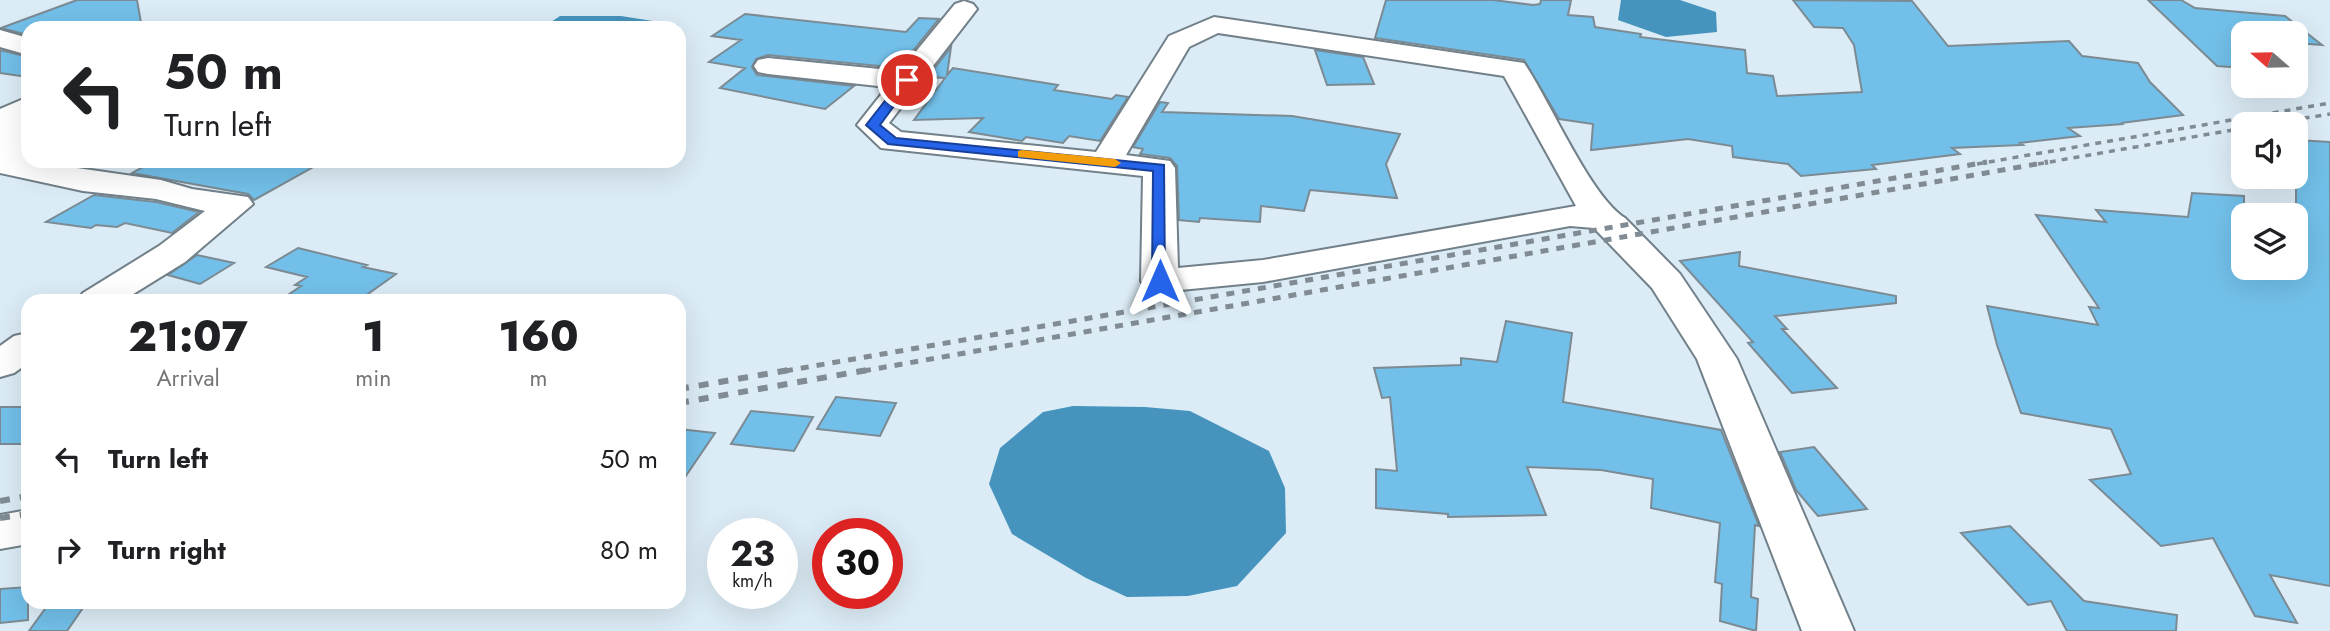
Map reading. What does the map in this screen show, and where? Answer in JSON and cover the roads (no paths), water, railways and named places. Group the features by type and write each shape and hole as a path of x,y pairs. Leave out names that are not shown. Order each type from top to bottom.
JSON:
{"street":[{"path":"964,9 873,125 892,141 1159,167 1160,281 1263,271 1570,216 1602,218"},
{"path":"1105,162 1179,41 1214,25 1514,69 1584,192 1602,218 1667,282 1717,359 1828,631"},
{"path":"0,38 21,45"},
{"path":"768,66 907,80"},
{"path":"21,110 10,116 10,166 83,181 161,190 187,199 236,204 172,254 107,294"},
{"path":"0,364 21,350"},
{"path":"0,532 21,528"}],"water":[{"path":"1621,0 1680,0 1716,12 1717,32 1666,37 1618,20"},
{"path":"560,16 621,16 653,21 552,21"},
{"path":"1073,406 1190,411 1269,451 1285,488 1286,533 1237,586 1188,596 1127,597 1086,578 1012,534 989,484 1000,448 1043,412"}],"railway":[{"path":"1977,164 2330,103"},
{"path":"2308,118 2330,114"},
{"path":"2038,164 2231,130"},
{"path":"785,371 1987,162"},
{"path":"863,371 2048,162"},
{"path":"686,388 795,369"},
{"path":"686,402 873,369"},
{"path":"0,501 21,497"},
{"path":"0,518 21,515"}]}
